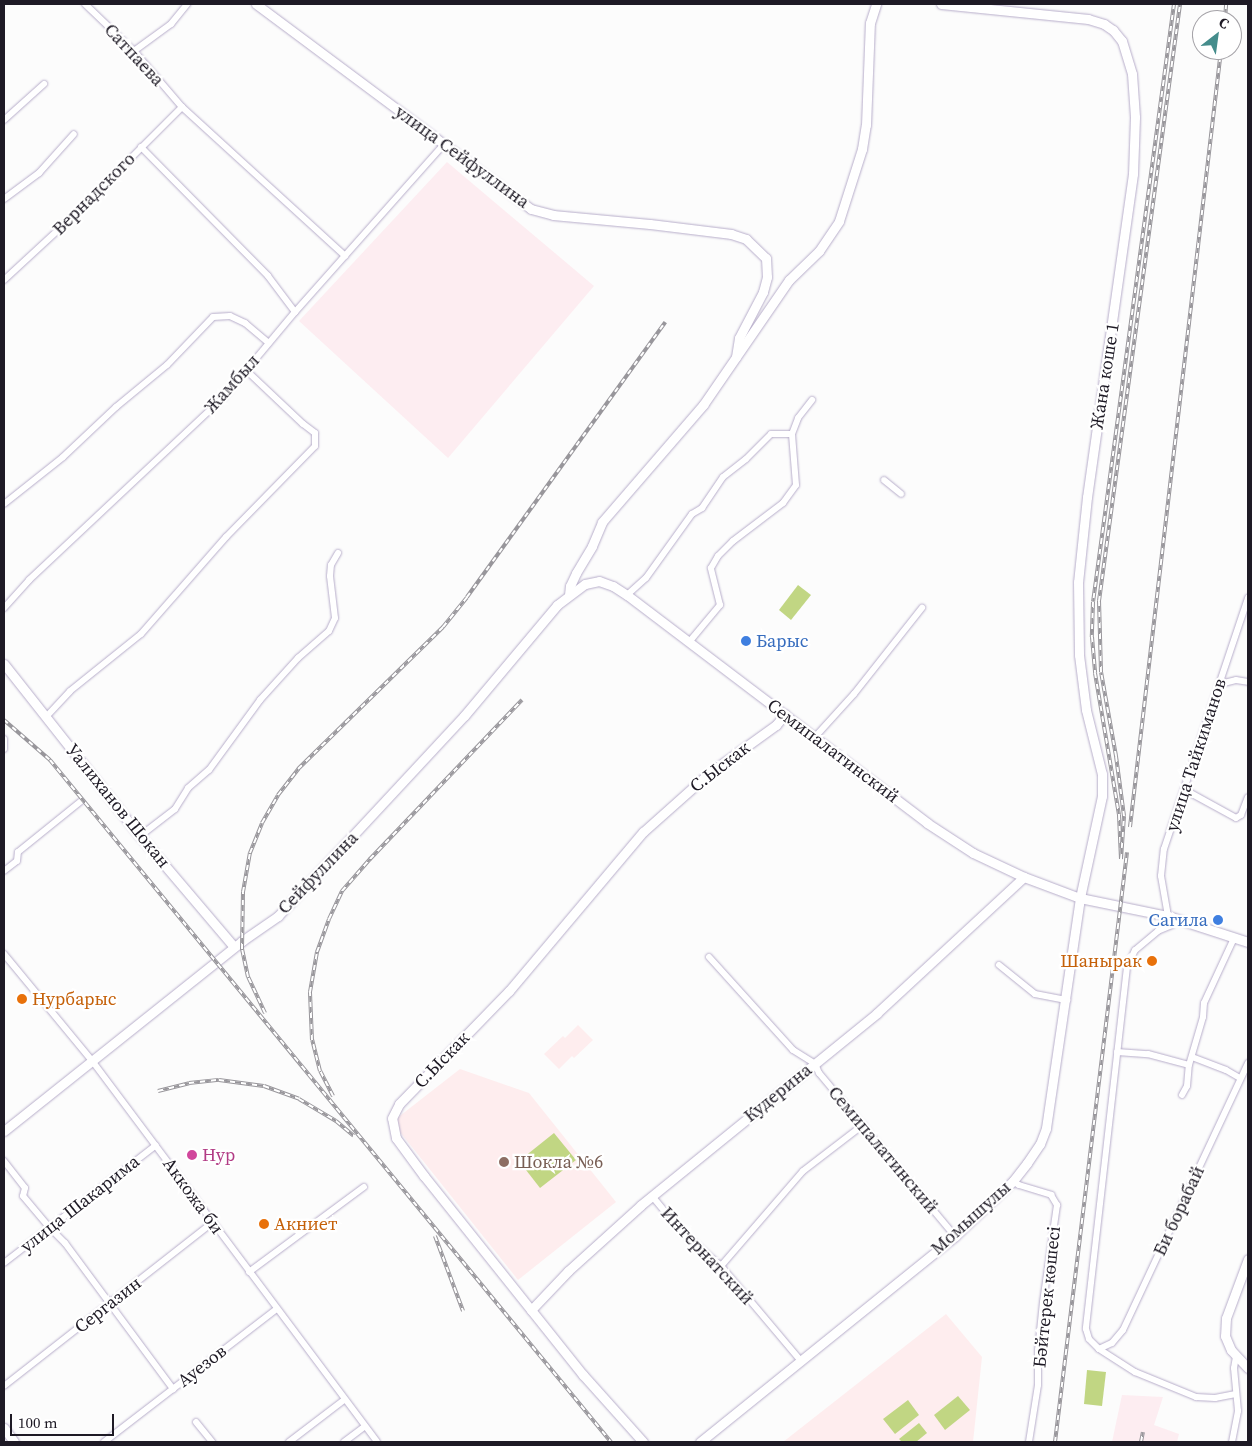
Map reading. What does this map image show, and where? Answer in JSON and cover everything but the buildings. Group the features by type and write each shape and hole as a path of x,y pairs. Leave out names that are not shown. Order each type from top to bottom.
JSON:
{"street":[{"name":"Сатпаева","path":"85,4 134,51 182,107 345,256"},
{"path":"134,51 152,36 171,24 187,4"},
{"name":"улица Сейфуллина","path":"256,4 531,209 553,216 650,224 731,234 746,240 766,258 767,277 763,292 739,338 736,356"},
{"name":"улица Сейфуллина","path":"569,594 570,586 592,546 602,522 703,404 789,280 819,251 839,222 852,184 866,125 870,23 876,4"},
{"name":"Жана коше 1","path":"941,4 1088,19 1104,24 1122,40 1132,74 1135,117 1133,174 1087,497 1078,582 1080,664 1086,710 1102,774 1102,796 1080,898"},
{"path":"4,120 44,84"},
{"name":"Вернадского","path":"4,280 68,220 182,107"},
{"path":"4,199 39,173 74,134"},
{"name":"Жамбыл","path":"4,608 29,580 222,398 247,371 295,312 444,144"},
{"path":"141,147 268,276 295,312"},
{"path":"4,504 63,457 116,407 167,365 213,317 230,316 245,323 269,343"},
{"path":"46,716 70,691 141,634 226,537 315,446 315,433 247,371"},
{"path":"690,641 720,605 711,568 718,556 733,541 783,503 796,484 792,434 798,418 812,400"},
{"path":"627,595 646,578 692,514 702,508 723,477 746,459 772,434 792,434"},
{"path":"884,480 901,494"},
{"path":"140,836 175,810 188,788 209,770 260,700 298,658 329,631 335,618 330,576 331,565 338,553"},
{"name":"Семипалатинский","path":"599,581 627,595 928,823 973,853 1024,877 1080,898 1168,916 1248,941"},
{"name":"Сейфуллина","path":"4,1131 93,1062 234,947 278,916 464,716 500,670 557,605 569,594 586,584 599,581"},
{"name":"улица Тайкиманов","path":"1168,916 1161,876 1164,849 1248,598"},
{"path":"1242,614 1248,607"},
{"path":"815,737 854,694 922,608"},
{"name":"Уалиханов Шокан","path":"4,664 140,836 234,947"},
{"path":"1220,684 1236,680 1248,682"},
{"name":"С.Ыскак","path":"642,1442 583,1375 396,1138 392,1123 394,1110 509,991 642,832 708,774 776,725 786,714"},
{"path":"4,739 4,749"},
{"path":"1185,790 1236,818 1241,815 1248,797"},
{"path":"4,871 17,860 18,852 80,802"},
{"name":"Кудерина","path":"531,1310 568,1271 652,1196 877,1013 1024,877"},
{"name":"Момышулы","path":"700,1442 955,1236 1013,1181 1040,1144 1046,1128 1067,1000 1080,898"},
{"path":"1178,919 1172,925 1158,931 1136,950 1127,967 1086,1329 1089,1339 1099,1348 1136,1372 1196,1397 1215,1398 1236,1394"},
{"path":"1182,1095 1187,1086 1189,1065 1203,1017 1204,1003 1234,938"},
{"name":"Аккожа би","path":"4,954 93,1062 377,1442"},
{"name":"Семипалатинский","path":"709,957 793,1050 815,1064 819,1073 955,1236"},
{"path":"998,964 1035,994 1067,1000"},
{"path":"1117,1052 1148,1054 1189,1065"},
{"path":"1192,1057 1226,1070 1240,1078"},
{"name":"Би борабай","path":"1099,1348 1112,1343 1124,1330 1248,1063"},
{"path":"721,1266 803,1171 863,1125"},
{"name":"улица Шакарима","path":"4,1263 156,1145"},
{"path":"4,1161 25,1188 23,1196 48,1228 65,1243 173,1389"},
{"name":"Бәйтерек көшесі","path":"1013,1181 1019,1185 1051,1195 1057,1205 1042,1312 1038,1350 1038,1385 1030,1442"},
{"path":"249,1272 364,1187"},
{"name":"Интернатский","path":"652,1196 681,1231 721,1266 800,1361"},
{"name":"Сергазин","path":"4,1386 212,1223"},
{"path":"1248,1262 1226,1318 1225,1336 1236,1357 1248,1368"},
{"name":"Ауезов","path":"104,1442 277,1308"},
{"path":"1232,1442 1238,1411 1234,1368 1236,1357"},
{"path":"289,1442 344,1400"},
{"path":"196,1422 212,1442"},
{"path":"344,1442 364,1426"},
{"path":"4,1428 14,1442"}],"shaded area":[{"path":"447,162 594,286 448,458 299,321"},
{"path":"578,1025 593,1040 559,1069 544,1054"},
{"name":"Шокла №6","path":"460,1069 529,1093 616,1202 518,1280 392,1122"},
{"path":"946,1314 982,1357 973,1442 783,1442"},
{"path":"1122,1395 1163,1397 1154,1425 1179,1434 1177,1442 1112,1442"}],"green space":[{"path":"798,585 811,595 791,620 779,610"},
{"path":"554,1133 576,1160 540,1188 519,1161"},
{"path":"1087,1370 1106,1372 1102,1406 1084,1404"},
{"path":"958,1396 970,1410 945,1430 934,1415"},
{"path":"908,1400 919,1415 895,1434 883,1419"},
{"path":"919,1423 927,1433 916,1442 902,1442 899,1439"}],"railway":[{"path":"1174,4 1093,602 1092,637 1095,673 1119,815 1121,859 1124,816 1116,756 1101,672 1099,601 1180,4"},
{"path":"1226,4 1226,10"},
{"path":"1130,827 1220,60"},
{"path":"265,1013 248,977 242,949 243,892 250,853 262,823 278,795 298,769 443,627 467,597 665,322"},
{"path":"333,1096 320,1071 312,1040 310,992 317,952 342,891 370,859 522,700"},
{"path":"4,720 50,760 611,1442"},
{"path":"1055,1442 1127,852"},
{"path":"158,1091 189,1083 219,1080 264,1086 299,1099 336,1121 354,1136"},
{"path":"435,1236 463,1311"},
{"path":"1141,1442 1143,1432"}],"place":[{"name":"Барыс","path":"746,641"},
{"name":"Сагила","path":"1218,920"},
{"name":"Шанырак","path":"1152,961"},
{"name":"Нурбарыс","path":"22,999"},
{"name":"Нур","path":"192,1155"},
{"name":"Шокла №6","path":"504,1162"},
{"name":"Акниет","path":"264,1224"}]}
